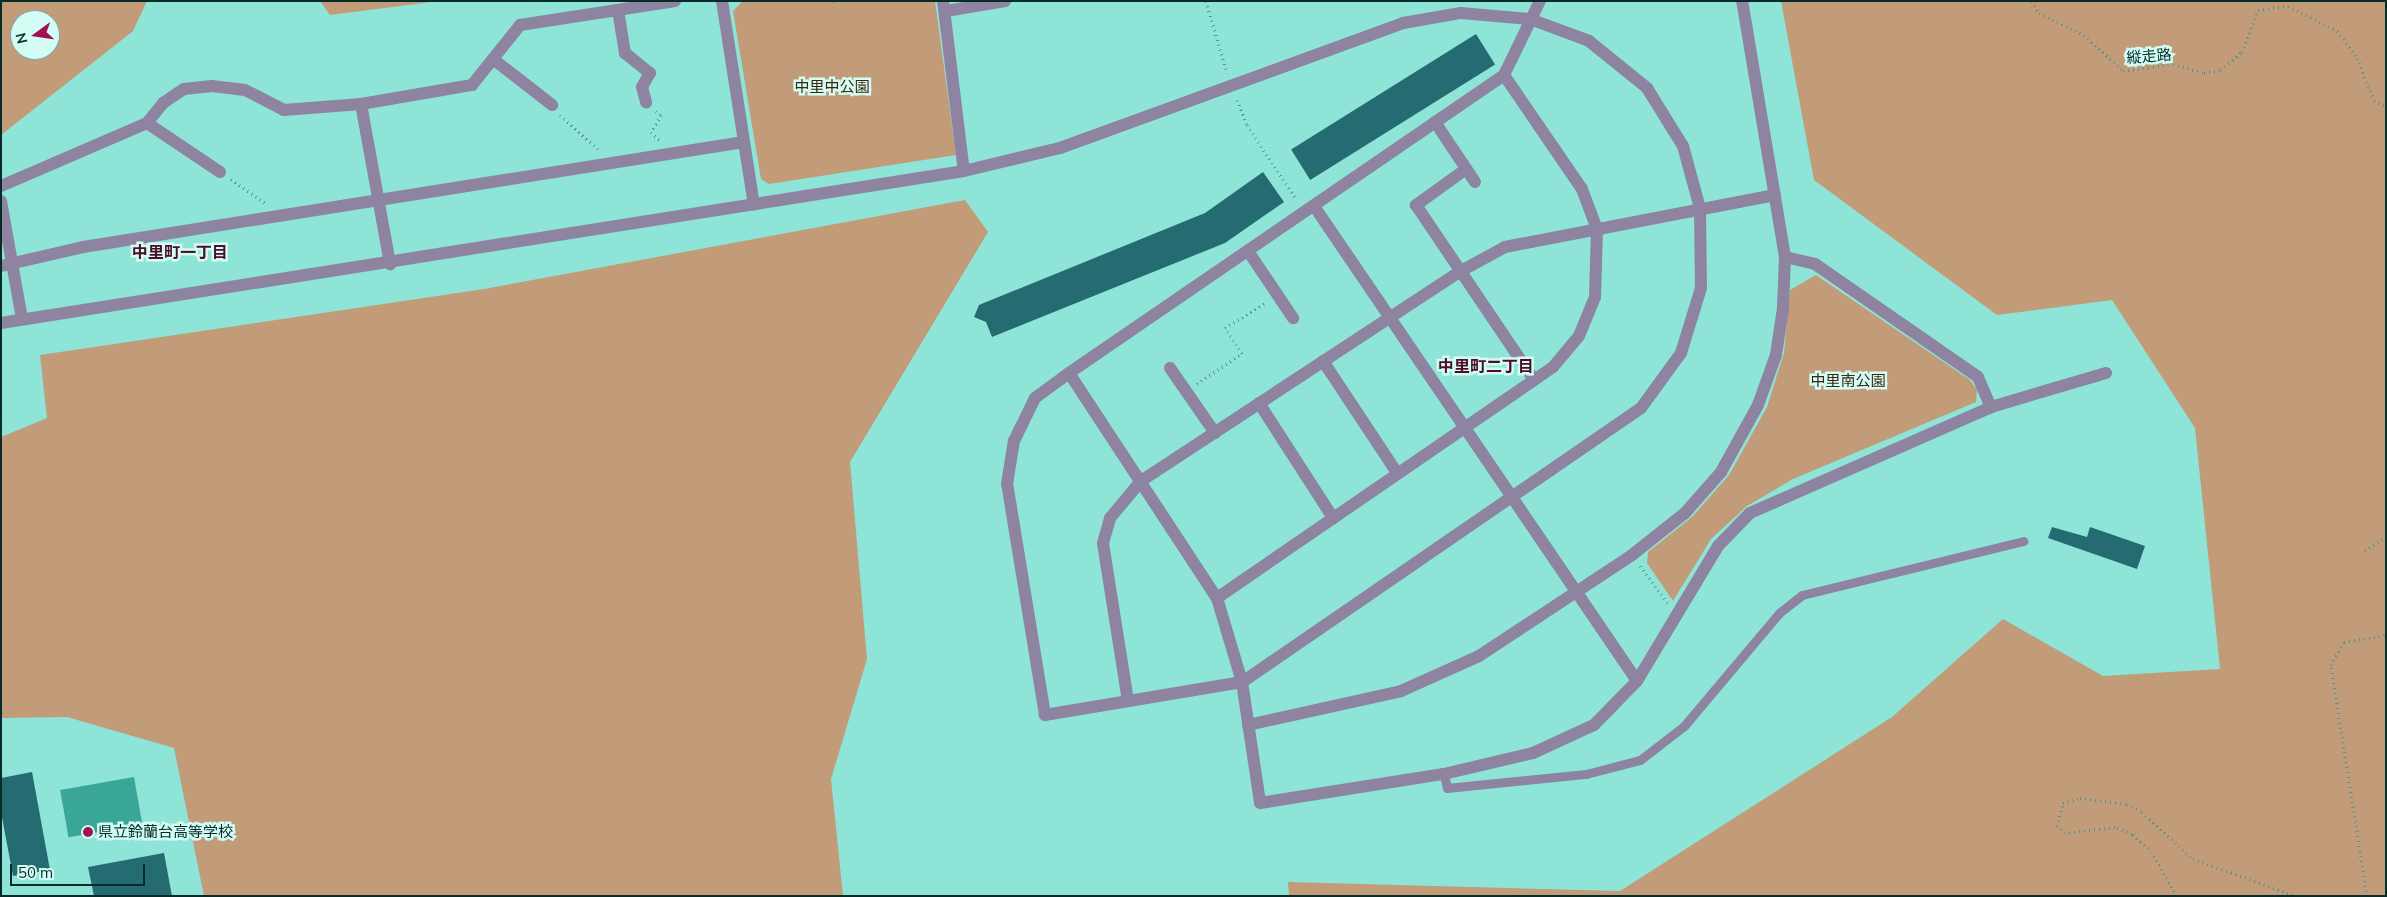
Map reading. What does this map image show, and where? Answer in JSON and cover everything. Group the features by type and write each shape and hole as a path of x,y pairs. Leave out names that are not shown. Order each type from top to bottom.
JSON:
{"street":[{"path":"1,186 147,123 163,103 184,89 212,86 246,90 284,110 361,104 472,85 520,25 675,1"},
{"path":"722,1 754,204"},
{"path":"964,172 944,6 1005,1"},
{"path":"1,323 390,264 754,204 964,172 1060,148 1403,23 1461,13 1530,19 1589,41 1647,88 1683,146 1700,208 1701,288 1681,353 1641,408 1242,682 1045,715 1007,484 1014,441 1035,398 1504,74 1530,19 1540,1"},
{"path":"1248,725 1401,691 1480,656 1632,555 1685,512 1721,472 1758,405 1776,355 1785,257 1742,1"},
{"path":"618,10 625,53 650,73 642,87 646,102"},
{"path":"493,59 552,105"},
{"path":"1217,598 1553,367 1582,328 1595,297 1596,228 1582,189 1504,74"},
{"path":"361,104 390,264"},
{"path":"1435,122 1475,182"},
{"path":"147,123 220,172"},
{"path":"7,266 83,247 744,142"},
{"path":"1466,169 1416,205 1534,380"},
{"path":"1128,701 1103,543 1110,518 1141,481 1461,271 1505,247 1775,195"},
{"path":"1,201 7,266 22,320"},
{"path":"1314,206 1515,496 1637,681"},
{"path":"1248,251 1293,318"},
{"path":"1785,257 1815,264 1978,378 1991,407"},
{"path":"1323,361 1397,473"},
{"path":"1170,368 1214,432"},
{"path":"1069,373 1217,598 1242,682 1260,803 1444,774 1533,753 1594,725 1637,681 1718,546 1750,513 1991,407 2106,373"},
{"path":"1259,403 1333,518"}],"lane":[{"path":"1444,774 1447,788 1586,774 1640,760 1684,726 1779,613 1802,595 2023,541"}],"path":[{"path":"1206,1 1231,86 1247,125 1296,199 1314,206"},
{"name":"縦走路","path":"2032,1 2039,13 2084,35 2123,72 2173,64 2204,73 2221,70 2242,52 2258,10 2288,6 2336,31 2358,58 2374,100 2386,108"},
{"path":"646,102 660,115 651,132 666,145 668,154"},
{"path":"552,105 613,162"},
{"path":"220,172 281,215"},
{"path":"1186,391 1242,353 1226,328 1278,295"},
{"path":"2366,551 2386,537"},
{"path":"1632,555 1676,616"},
{"path":"2367,896 2331,665 2344,642 2386,635"},
{"path":"2176,896 2152,852 2132,834 2115,827 2065,833 2057,826 2063,803 2080,798 2127,804 2142,812 2193,859 2270,882 2296,896"}],"green space":[{"path":"1,1 147,1 133,31 1,135"},
{"path":"320,1 439,1 330,15"},
{"name":"中里中公園","path":"743,1 935,1 956,155 769,184 761,179 733,11"},
{"path":"1781,1 2386,1 2386,896 1289,896 1288,882 1620,891 1892,717 2003,619 2103,676 2220,669 2195,428 2112,300 1997,315 1814,180"},
{"path":"965,200 988,232 850,462 867,659 831,779 843,896 204,896 174,748 67,717 1,718 1,437 47,418 40,355 484,289"},
{"name":"中里南公園","path":"1816,275 1970,380 1977,390 1976,402 1793,479 1747,506 1711,539 1673,601 1647,563 1648,552 1692,517 1729,475 1767,407 1784,353 1790,290"}],"shaded area":[{"path":"134,777 142,824 68,837 60,790"}],"building":[{"path":"1476,34 1495,65 1310,180 1291,150"},
{"path":"1263,172 1284,202 1225,243 992,337 986,322 974,317 979,305 1205,213"},
{"path":"2052,527 2087,537 2090,527 2145,546 2137,569 2048,538"},
{"path":"32,772 50,870 13,876 1,812 1,778"},
{"path":"164,853 172,896 94,896 88,867"}],"place":[{"name":"県立鈴蘭台高等学校","path":"88,832"}],"district":[{"name":"中里町一丁目","path":"180,252"},
{"name":"中里町二丁目","path":"1486,366"}]}
